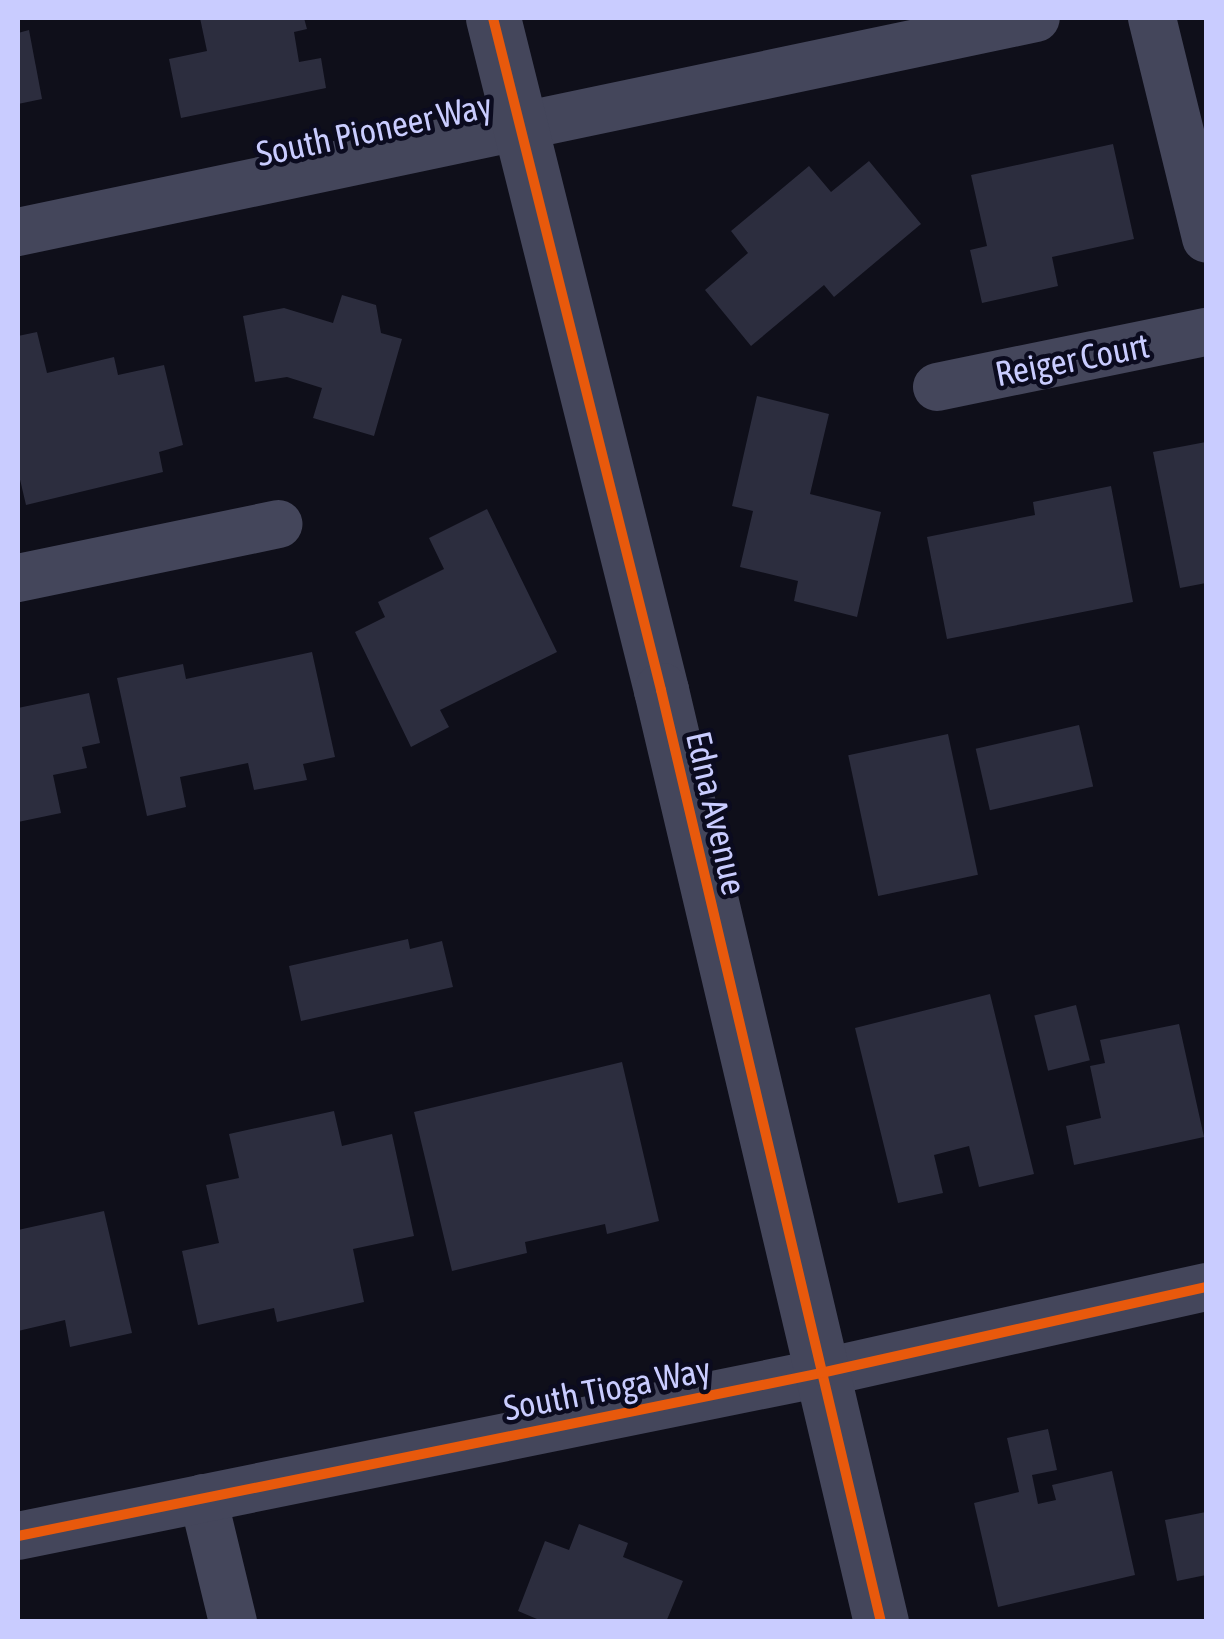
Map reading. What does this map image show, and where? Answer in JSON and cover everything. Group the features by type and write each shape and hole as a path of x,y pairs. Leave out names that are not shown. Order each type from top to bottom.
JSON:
{"street":[{"name":"Edna Avenue","path":"493,18 661,690 880,1622"},
{"name":"South Pioneer Way","path":"18,232 1036,18"},
{"path":"1152,18 1206,238"},
{"name":"Reiger Court","path":"938,386 1206,332"},
{"path":"18,578 278,524"},
{"name":"South Tioga Way","path":"18,1536 820,1373 1206,1286"},
{"path":"204,1498 233,1622"}],"building":[{"path":"200,18 304,18 307,29 294,32 299,62 321,58 326,88 181,118 169,59 207,51"},
{"path":"29,30 42,99 18,104 18,33"},
{"path":"1113,144 1134,239 1052,257 1058,286 982,303 970,250 987,246 971,175"},
{"path":"869,161 921,224 834,297 824,285 751,346 705,290 748,253 731,231 809,166 831,192"},
{"path":"342,295 376,305 381,333 402,339 374,436 313,418 322,388 287,377 255,382 243,316 284,308 333,323"},
{"path":"37,332 47,373 114,357 118,375 164,365 183,445 159,452 163,472 26,505 18,471 18,336"},
{"path":"757,396 829,414 810,494 881,512 857,617 794,601 798,581 740,567 753,511 732,506"},
{"path":"1206,442 1206,583 1180,588 1153,452"},
{"path":"1111,486 1133,602 947,639 927,537 1035,515 1033,502"},
{"path":"487,509 557,652 440,710 449,727 411,747 355,632 385,617 378,602 444,569 429,538"},
{"path":"312,652 335,757 303,764 307,780 254,790 248,763 180,777 186,807 147,816 117,678 183,664 186,679"},
{"path":"89,693 100,743 82,747 87,768 53,775 61,813 18,822 18,708"},
{"path":"1079,725 1093,786 990,810 976,749"},
{"path":"948,734 978,875 878,896 848,755"},
{"path":"408,939 410,949 442,941 453,987 301,1021 289,966"},
{"path":"990,994 1034,1174 979,1187 969,1146 934,1155 943,1193 898,1203 855,1028"},
{"path":"1076,1005 1090,1060 1048,1071 1034,1015"},
{"path":"1179,1024 1204,1137 1074,1165 1066,1126 1101,1118 1090,1066 1105,1063 1100,1040"},
{"path":"622,1062 659,1221 607,1234 605,1224 525,1242 527,1253 452,1271 414,1112"},
{"path":"334,1111 342,1146 392,1134 414,1236 353,1249 364,1302 277,1322 274,1308 198,1325 182,1251 219,1243 206,1185 239,1178 229,1134"},
{"path":"104,1211 132,1333 70,1347 65,1320 18,1331 18,1230"},
{"path":"1048,1429 1057,1470 1032,1475 1038,1504 1056,1500 1052,1485 1112,1471 1135,1575 998,1607 974,1503 1019,1492 1007,1438"},
{"path":"1206,1512 1206,1575 1177,1581 1165,1520"},
{"path":"579,1524 628,1543 623,1557 683,1581 666,1622 544,1622 518,1611 545,1541 569,1550"}],"cycle path":[{"path":"493,18 661,690 881,1622"},
{"path":"18,1536 821,1373 1206,1287"}]}
